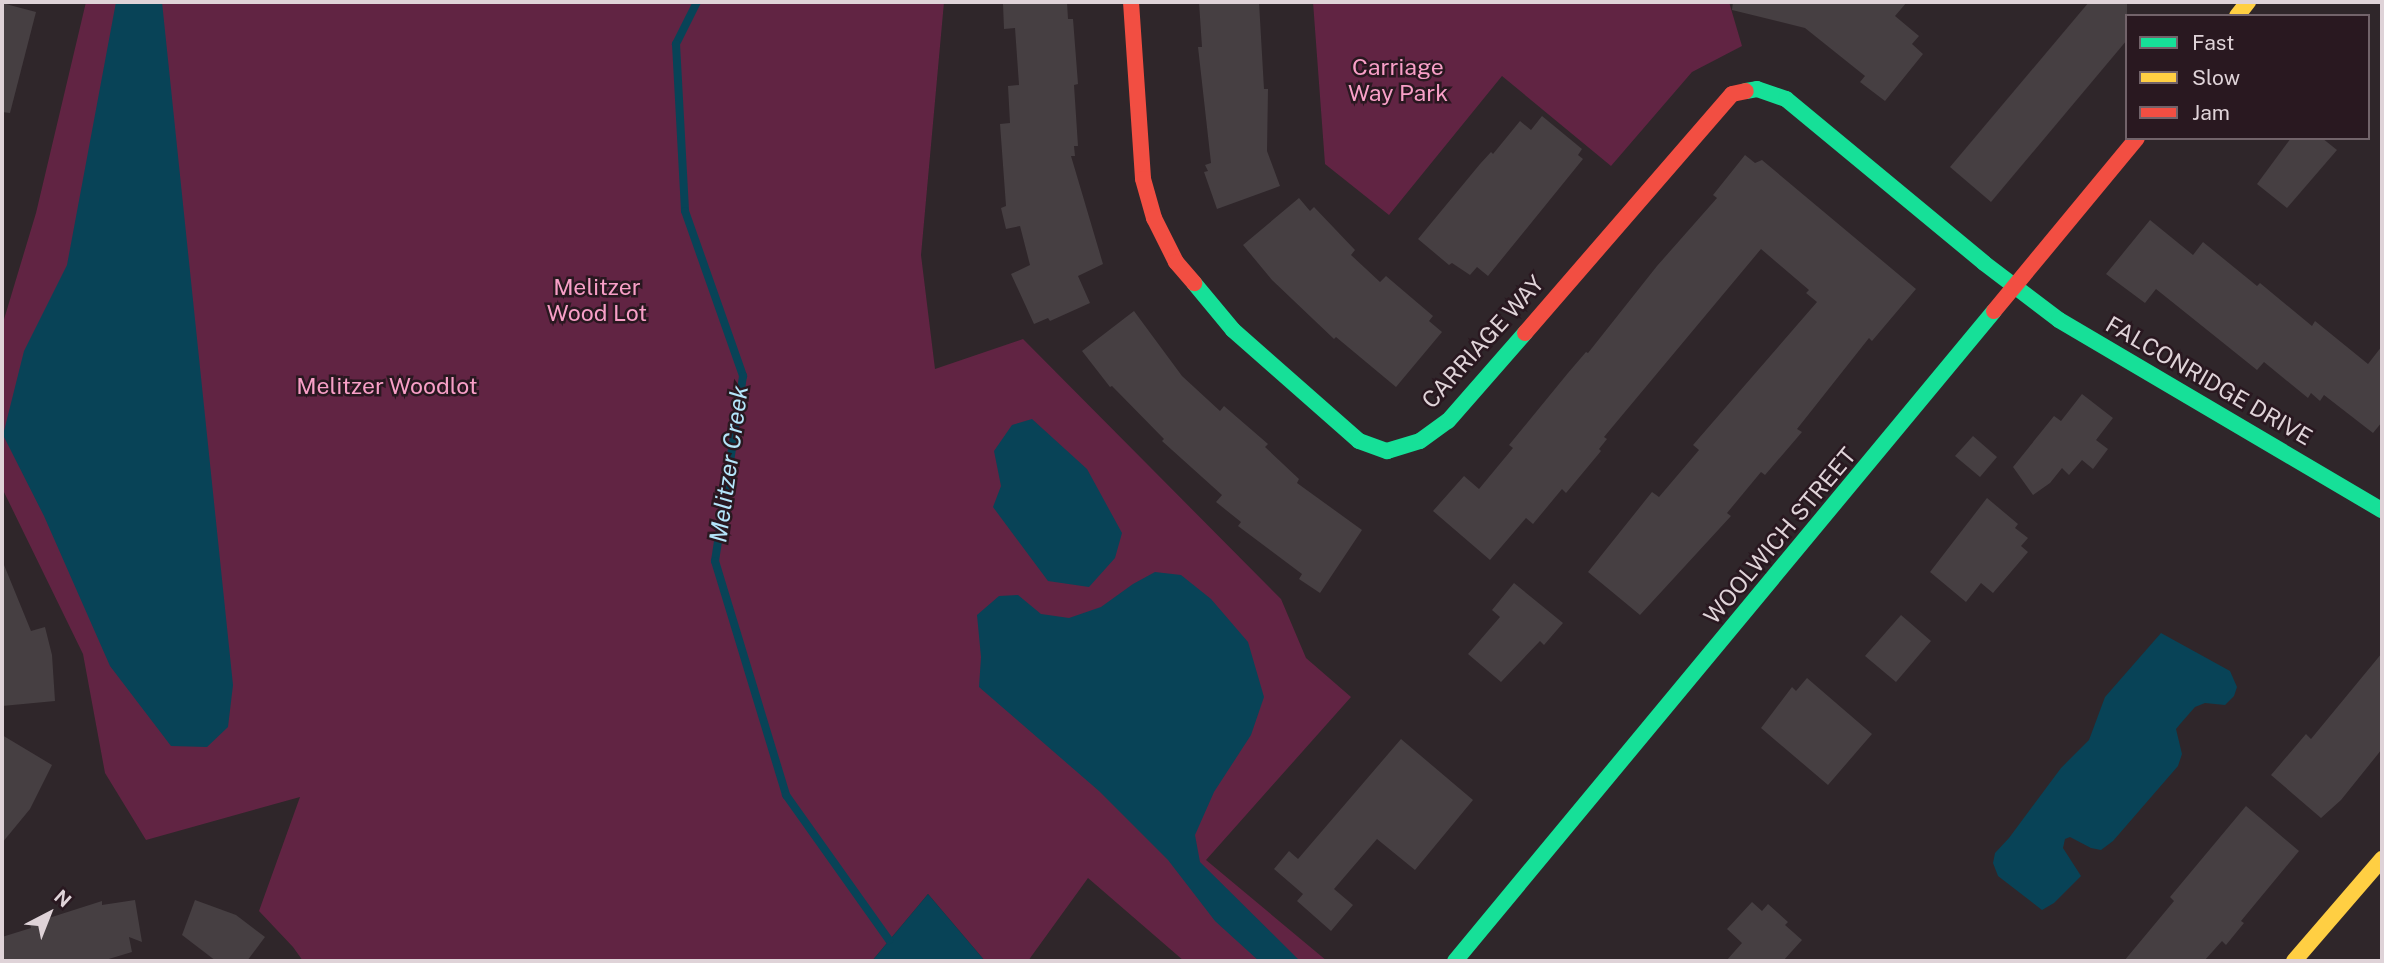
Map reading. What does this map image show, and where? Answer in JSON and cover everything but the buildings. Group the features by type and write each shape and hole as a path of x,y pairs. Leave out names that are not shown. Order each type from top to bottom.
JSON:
{"street":[{"name":"CARRIAGE WAY","path":"1131,2 1143,179 1154,218 1176,262 1233,330 1359,441 1387,451 1420,441 1448,421 1732,94 1758,89 1786,99 2016,287"},
{"name":"WOOLWICH STREET","path":"1455,961 2135,140"},
{"name":"FALCONRIDGE DRIVE","path":"2016,287 2059,320 2150,376 2274,444 2382,510"},
{"path":"2294,961 2382,859"}],"green space":[{"name":"Melitzer Woodlot","path":"86,2 944,2 921,255 935,369 1023,339 1281,599 1306,658 1351,697 1206,860 1327,961 1184,961 1088,878 1028,961 985,961 928,894 872,961 303,961 259,911 300,797 146,840 105,773 83,654 2,488 2,326 36,213"},
{"name":"Carriage Way Park","path":"1313,2 1729,2 1742,46 1692,72 1611,166 1502,76 1389,215 1325,164"}],"water":[{"path":"116,2 162,2 233,685 228,727 207,747 171,746 110,666 44,516 3,435 24,351 67,265"},
{"path":"1032,419 1087,469 1122,533 1115,558 1089,587 1048,581 993,507 1001,486 994,451 1012,425"},
{"path":"1155,572 1181,575 1211,599 1248,642 1264,697 1251,735 1214,792 1195,835 1200,862 1300,961 1259,961 1215,921 1168,860 1099,791 979,687 981,657 977,615 999,596 1018,595 1041,614 1069,618 1101,607"},
{"path":"2161,633 2230,671 2237,687 2234,696 2225,705 2205,703 2195,707 2181,723 2176,729 2182,754 2178,766 2113,841 2101,850 2070,837 2065,839 2063,848 2081,876 2054,903 2042,910 1998,876 1993,863 1995,853 2061,768 2089,740 2105,697"},
{"path":"928,894 985,961 872,961"}],"waterway":[{"name":"Melitzer Creek","path":"697,2 676,44 685,211 743,376 715,561 786,795 889,940"}],"traffic: fast":[{"path":"1746,91 1757,89 1786,99 1984,263 2059,320 2382,510"},
{"path":"1194,283 1233,330 1359,441 1387,451 1420,441 1448,421 1525,333"},
{"path":"1455,961 1994,311"}],"traffic: slow":[{"path":"2239,14 2248,2"},
{"path":"2294,961 2382,859"}],"traffic: jam":[{"path":"1131,2 1143,179 1154,218 1176,262 1194,283"},
{"path":"1525,333 1732,94 1746,91"},
{"path":"1994,311 2135,140"}],"park label":[{"name":"Melitzer Wood Lot","path":"597,300"}]}
